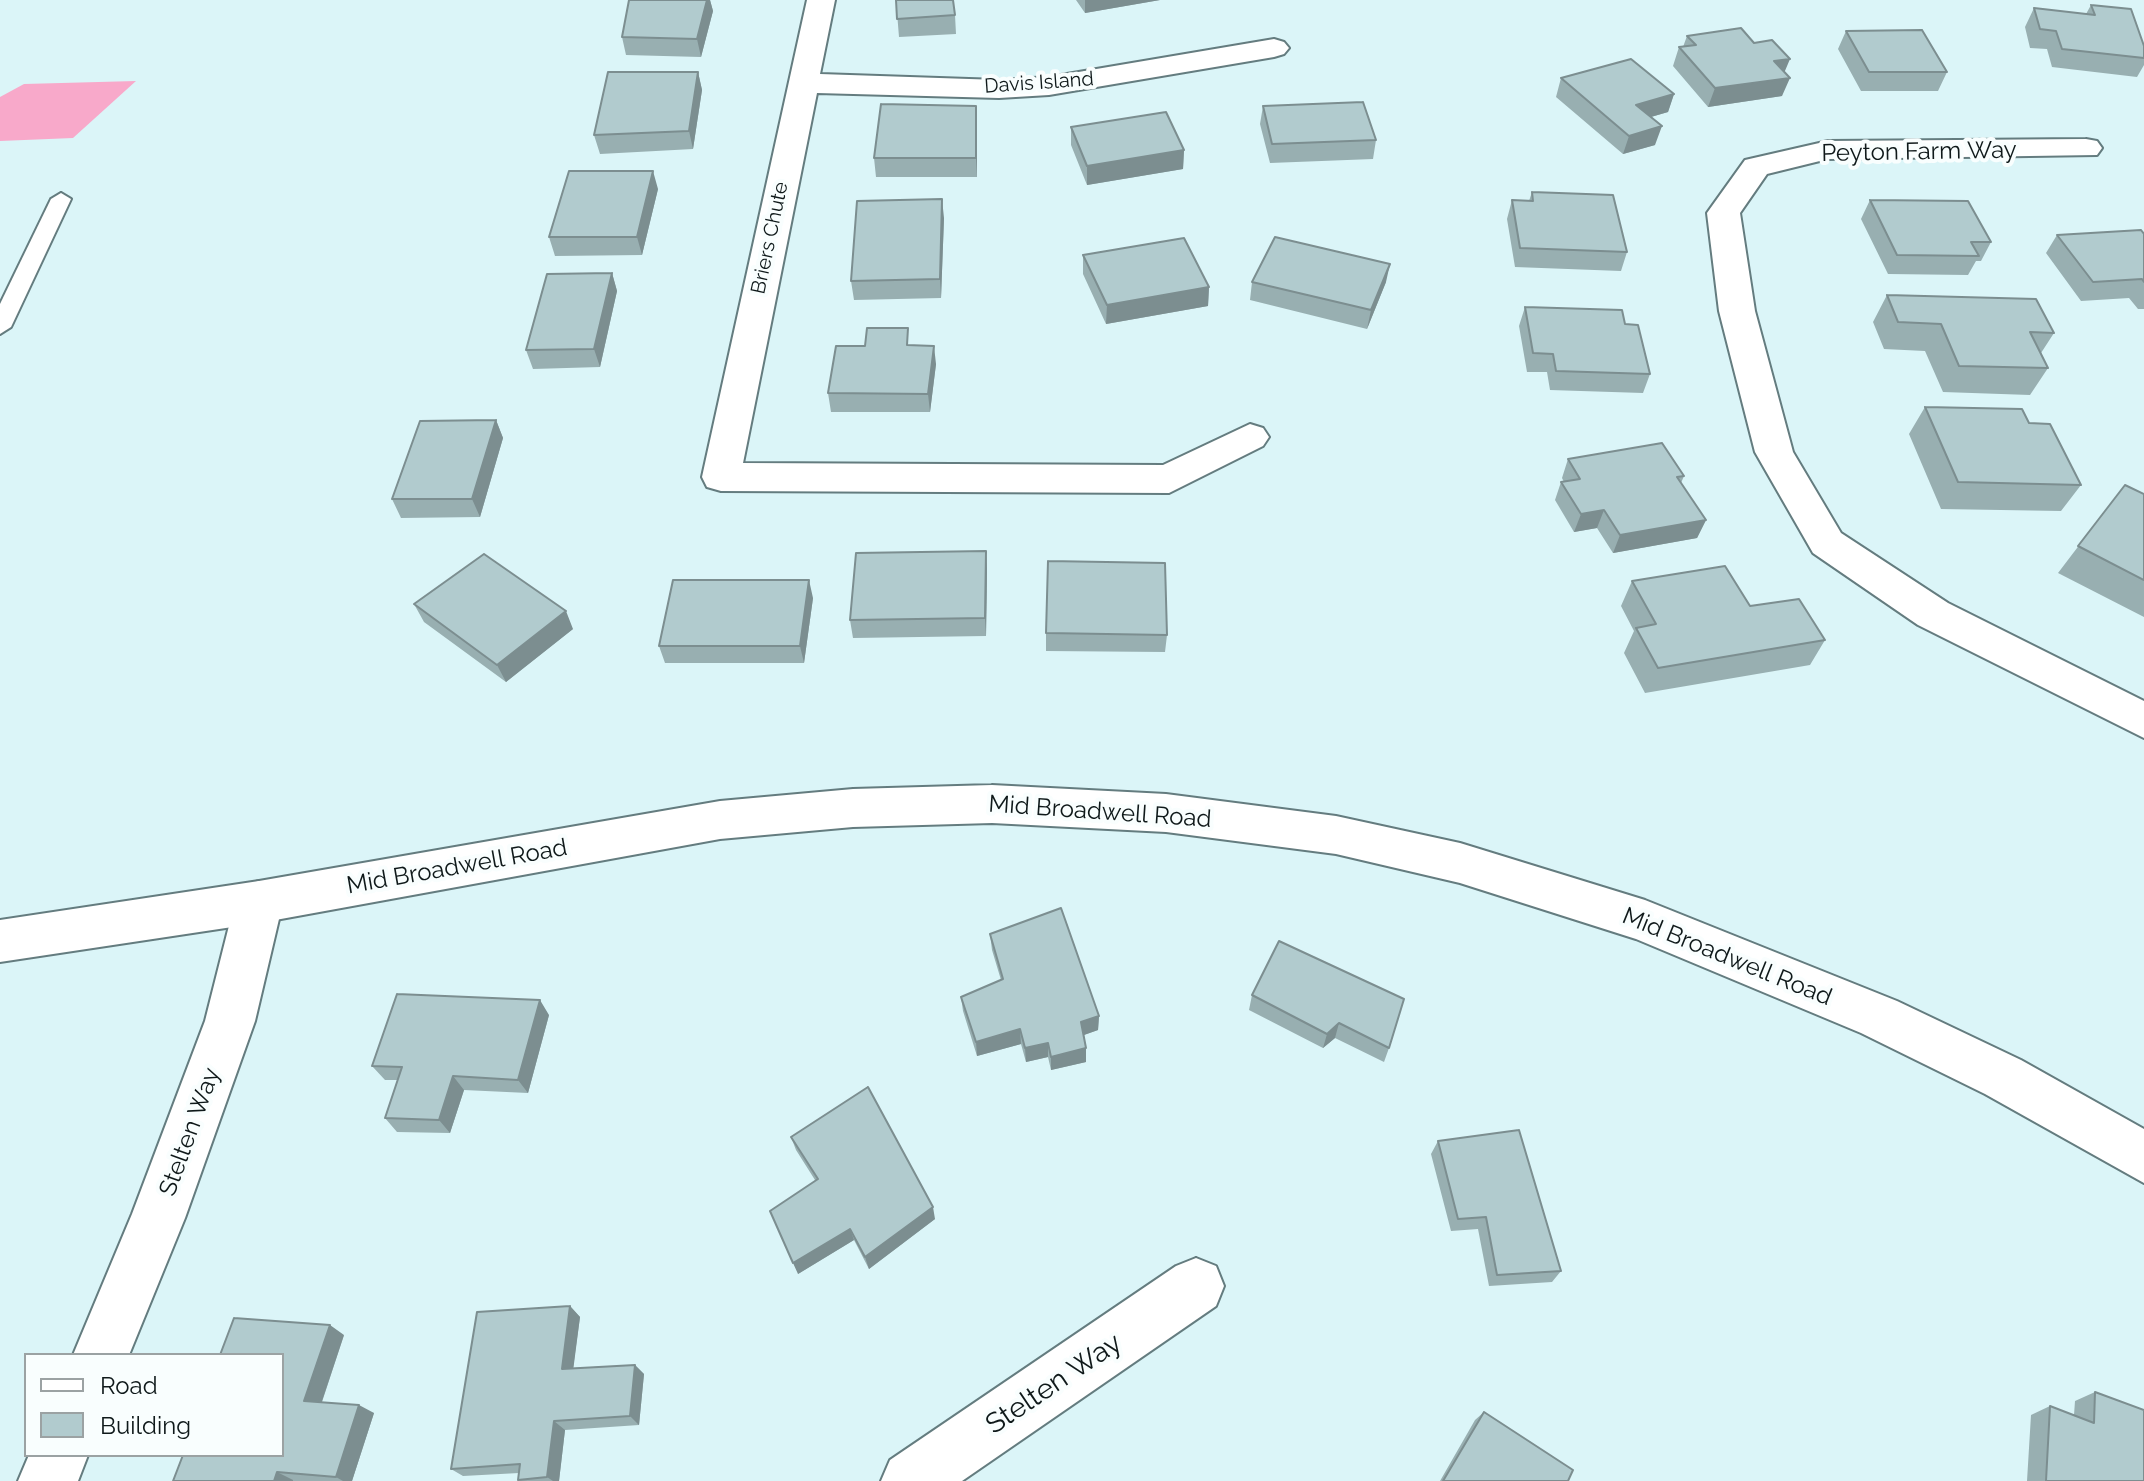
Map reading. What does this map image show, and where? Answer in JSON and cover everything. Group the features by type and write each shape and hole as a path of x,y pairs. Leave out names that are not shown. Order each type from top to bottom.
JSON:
{"street":[{"name":"Briers Chute","path":"821,0 721,477 1169,479 1250,437"},
{"name":"Davis Island","path":"802,83 999,89 1049,86 1274,48"},
{"name":"Peyton Farm Way","path":"2086,148 1828,150 1756,167 1723,213 1737,311 1774,452 1827,543 1933,614 2144,721"},
{"name":"Mid Broadwell Road","path":"0,941 259,902 720,820 853,808 992,804 1197,817 1336,835 1460,863 1645,921 1879,1017 2141,1144"},
{"name":"Stelten Way","path":"102,1353 158,1218 230,1021 259,902"},
{"name":"Stelten Way","path":"911,1481 1196,1286"},
{"path":"48,1481 58,1457"}],"lane":[{"path":"0,327 61,199"}],"shaded area":[{"path":"136,81 73,138 0,141 0,97 24,84"}],"building":[{"path":"629,0 707,0 697,39 622,37"},
{"path":"896,0 953,0 955,15 897,19"},
{"path":"2091,5 2131,9 2144,46 2144,58 2062,49 2056,31 2040,29 2034,8 2095,15"},
{"path":"1741,28 1754,43 1772,40 1790,59 1774,61 1790,78 1715,88 1679,47 1696,45 1687,36"},
{"path":"1922,30 1947,72 1869,72 1846,31"},
{"path":"1631,59 1674,94 1636,105 1662,126 1629,136 1561,78"},
{"path":"608,72 698,72 689,131 594,135"},
{"path":"1363,102 1376,140 1272,144 1263,106"},
{"path":"881,104 976,106 976,158 874,158"},
{"path":"1166,112 1184,150 1087,166 1071,127"},
{"path":"569,171 653,171 637,237 549,237"},
{"path":"1532,192 1613,195 1627,252 1520,248 1512,200 1533,201"},
{"path":"942,199 940,279 851,281 857,201"},
{"path":"1870,200 1968,201 1991,242 1971,242 1979,256 1897,255"},
{"path":"2141,230 2144,234 2144,282 2142,279 2093,282 2057,235"},
{"path":"1275,237 1390,264 1371,310 1252,282"},
{"path":"1184,238 1209,287 1107,305 1083,255"},
{"path":"612,273 594,349 526,350 547,274"},
{"path":"1887,295 2036,299 2054,333 2030,332 2048,368 1959,366 1941,324 1898,322"},
{"path":"1525,307 1622,310 1625,324 1638,325 1650,374 1556,371 1553,354 1533,353"},
{"path":"867,328 908,328 907,345 934,346 928,394 828,393 836,346 865,346"},
{"path":"1925,407 2022,409 2029,423 2050,424 2081,485 1958,482"},
{"path":"496,420 472,499 392,499 420,421"},
{"path":"1662,443 1684,476 1677,477 1706,520 1620,535 1604,510 1581,514 1561,482 1580,479 1568,459"},
{"path":"2125,485 2144,494 2144,580 2078,546"},
{"path":"986,551 985,618 850,620 856,553"},
{"path":"484,554 566,611 497,665 414,604"},
{"path":"1048,561 1165,563 1167,635 1046,633"},
{"path":"1725,566 1750,606 1799,599 1825,640 1658,668 1636,628 1656,624 1632,581"},
{"path":"673,580 809,580 800,646 659,646"},
{"path":"1061,908 1099,1016 1081,1022 1086,1048 1051,1057 1048,1043 1025,1048 1020,1029 976,1042 961,997 1003,979 990,934"},
{"path":"1279,941 1404,999 1389,1048 1339,1023 1327,1034 1252,995"},
{"path":"397,994 540,1000 518,1080 453,1076 439,1120 385,1118 402,1067 372,1066"},
{"path":"868,1087 933,1207 865,1257 850,1229 793,1263 770,1211 818,1179 791,1137"},
{"path":"1519,1130 1561,1271 1497,1275 1486,1217 1458,1219 1438,1141"},
{"path":"570,1306 562,1369 635,1365 630,1416 554,1421 547,1477 518,1480 520,1464 451,1469 477,1312"},
{"path":"234,1318 330,1325 304,1401 359,1405 336,1477 277,1472 274,1481 173,1481 182,1457 284,1457 284,1353 221,1353"},
{"path":"2095,1392 2144,1410 2144,1481 2046,1481 2050,1406 2094,1423"},
{"path":"1484,1412 1573,1470 1568,1481 1443,1481"}]}
